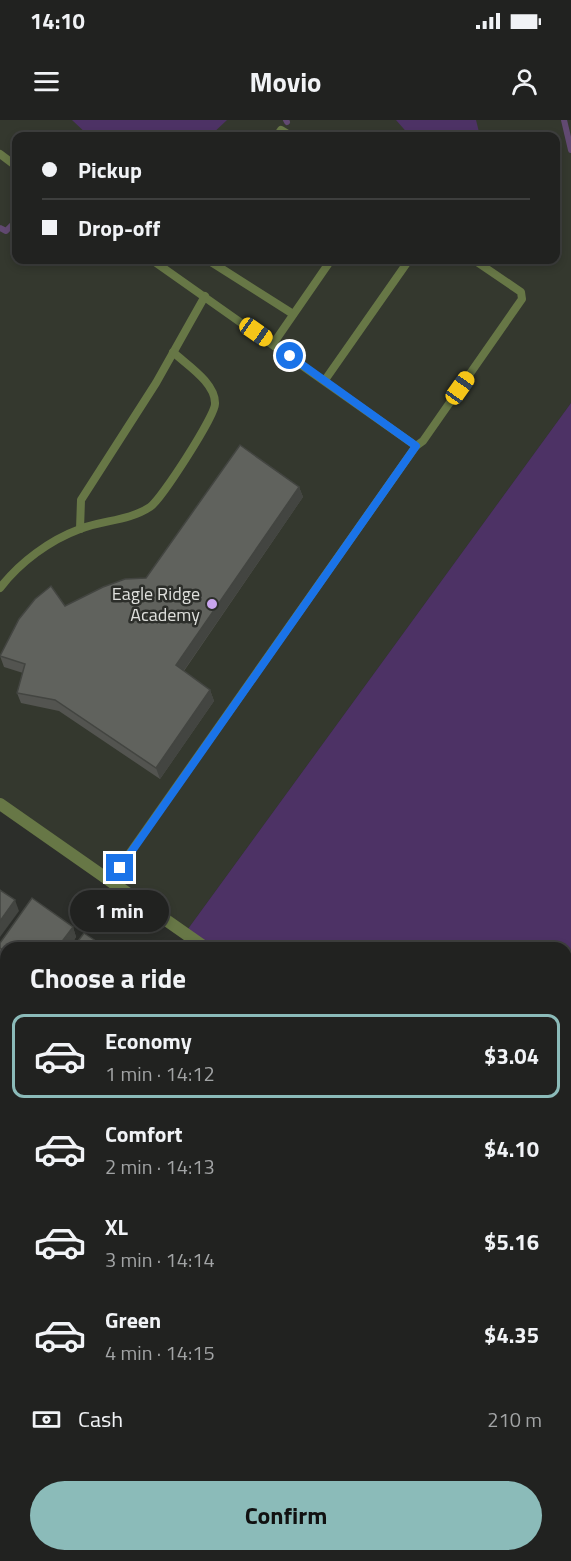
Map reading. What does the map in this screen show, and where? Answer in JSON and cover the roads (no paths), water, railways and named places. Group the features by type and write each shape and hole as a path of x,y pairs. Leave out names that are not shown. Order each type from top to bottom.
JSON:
{"street":[{"path":"0,804 197,942"}],"lane":[{"path":"158,264 416,446"},
{"path":"214,264 293,314"},
{"path":"273,344 328,264"},
{"path":"325,380 406,264"},
{"path":"111,881 522,299 521,292 480,264"},
{"path":"80,529 81,500 205,297"},
{"path":"0,588 36,552 80,529 134,516 152,506 202,433 216,404 211,387 173,352"}],"waterway":[{"path":"564,120 571,150"},
{"path":"0,228 6,231 12,225"}],"place":[{"name":"Eagle Ridge Academy","path":"212,604"}]}
